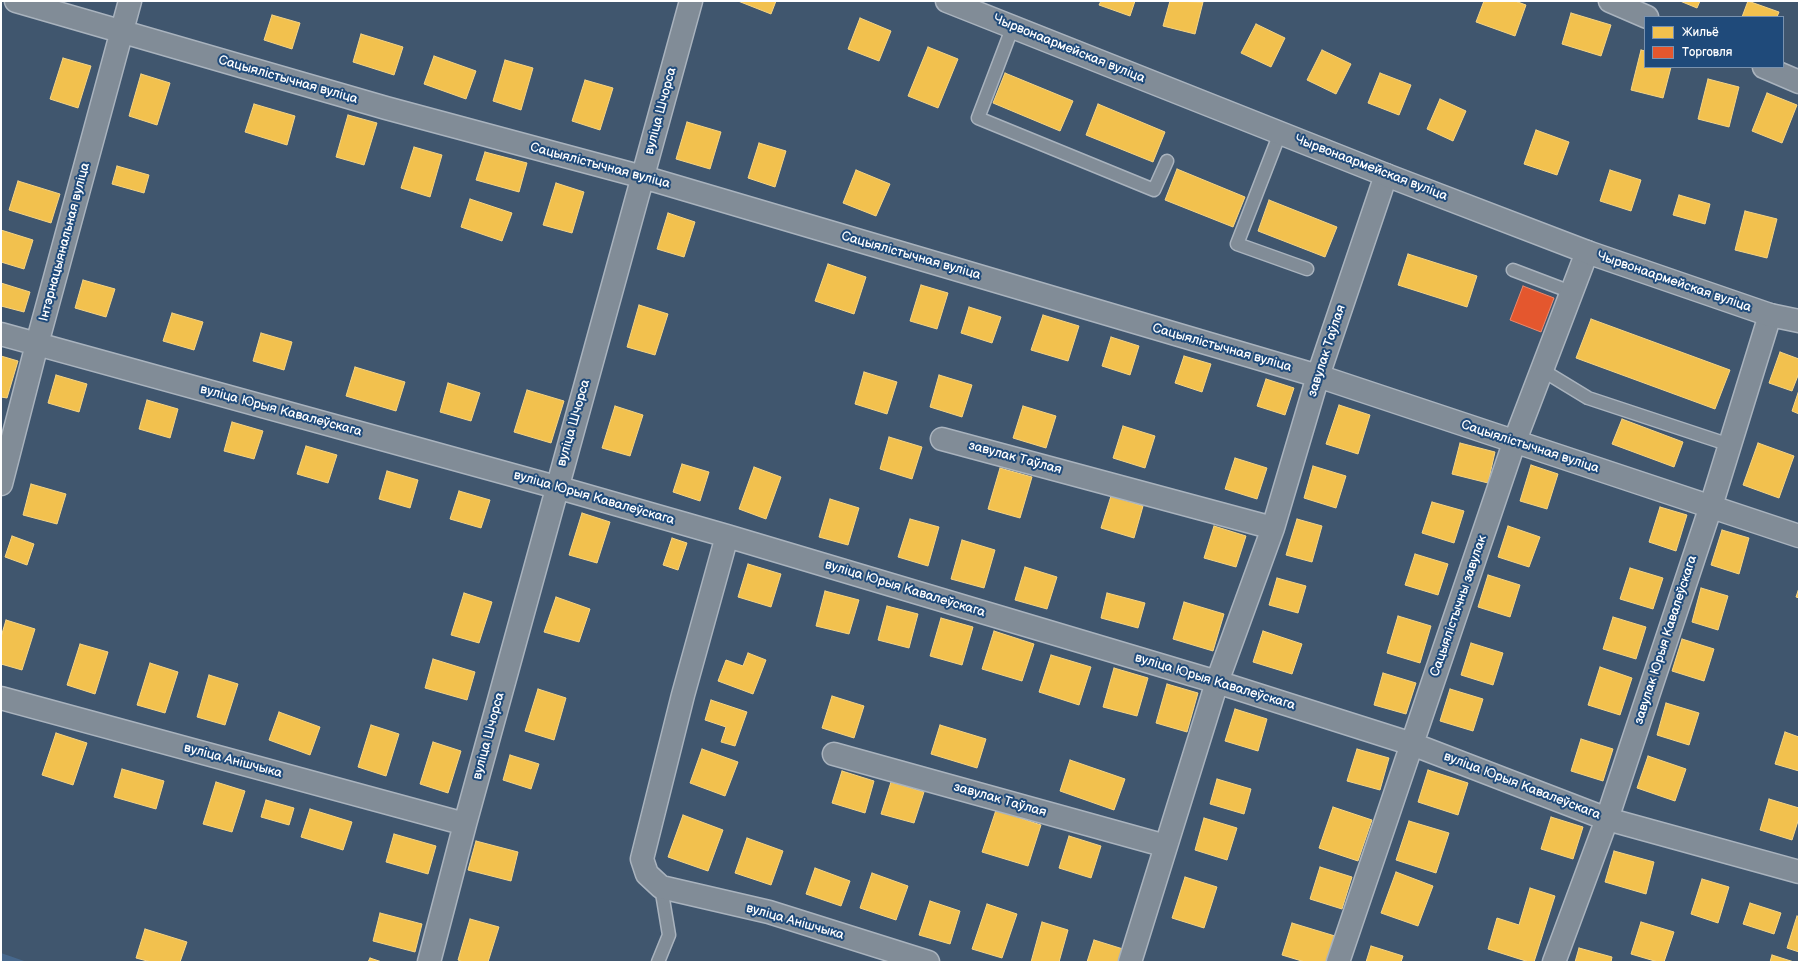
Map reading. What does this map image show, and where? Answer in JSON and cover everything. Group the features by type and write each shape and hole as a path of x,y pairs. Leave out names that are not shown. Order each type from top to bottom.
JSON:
{"main road":[{"name":"Сацыялістычная вуліца","path":"16,1 386,108 643,177 1318,376 1514,443 1799,536"},
{"name":"Інтэрнацыянальная вуліца","path":"1,484 37,344 130,1"},
{"name":"вуліца Шчорса","path":"429,962 556,487 643,177 690,1"},
{"name":"Чырвонаармейская вуліца","path":"947,1 1386,175 1587,252 1770,315 1799,321"},
{"path":"1610,1 1645,16"},
{"path":"1766,68 1799,82"},
{"name":"завулак Таўлая","path":"1130,962 1217,682 1273,528 1318,376 1386,175"},
{"name":"Сацыялістычны завулак","path":"1338,962 1514,443 1587,252"},
{"name":"завулак Юрыя Кавалеўскага","path":"1554,962 1607,819 1730,445 1770,315"},
{"name":"вуліца Юрыя Кавалеўскага","path":"1,334 556,487 727,536 1217,682 1412,744 1607,819 1799,872"},
{"name":"завулак Таўлая","path":"942,439 1273,528"},
{"path":"661,887 648,874 642,860 683,695 727,536"},
{"name":"вуліца Анішчыка","path":"1,698 465,824"},
{"name":"завулак Таўлая","path":"834,754 1166,846"},
{"name":"вуліца Анішчыка","path":"661,887 769,912 928,962"}],"lane":[{"path":"1013,26 978,118 1154,190 1166,161"},
{"path":"1280,133 1237,244 1307,269"},
{"path":"1513,270 1571,292"},
{"path":"1542,370 1588,398 1730,445"},
{"path":"658,962 669,935 661,887"}],"shaded area":[{"path":"1,953 27,962 1,962"}],"building: Жильё":[{"path":"738,1 776,1 771,14"},
{"path":"1101,1 1135,1 1130,16 1099,5"},
{"path":"1170,1 1203,2 1195,34 1163,26"},
{"path":"1484,1 1515,1 1526,5 1515,36 1476,22"},
{"path":"1680,1 1700,1 1697,8"},
{"path":"1748,1 1779,12 1777,16 1742,16"},
{"path":"1571,13 1611,25 1601,56 1562,44"},
{"path":"272,15 300,23 292,49 264,40"},
{"path":"860,18 891,31 879,61 848,49"},
{"path":"1256,24 1285,38 1271,67 1241,53"},
{"path":"361,34 403,47 394,75 353,62"},
{"path":"928,47 958,59 938,108 908,96"},
{"path":"1322,50 1351,64 1336,94 1307,80"},
{"path":"1641,50 1644,51 1644,68 1671,68 1663,98 1631,90"},
{"path":"434,56 476,71 466,99 424,84"},
{"path":"63,58 91,66 78,108 50,99"},
{"path":"505,60 533,68 521,110 493,101"},
{"path":"1005,73 1073,101 1060,131 993,103"},
{"path":"1380,73 1411,85 1399,115 1368,103"},
{"path":"141,74 170,83 157,125 129,116"},
{"path":"1708,79 1739,87 1729,127 1698,119"},
{"path":"585,80 613,88 600,130 572,121"},
{"path":"1767,93 1797,105 1782,143 1752,131"},
{"path":"1440,99 1466,111 1453,141 1427,129"},
{"path":"254,104 295,116 287,145 245,132"},
{"path":"1098,104 1165,132 1153,162 1086,135"},
{"path":"348,115 377,123 364,165 336,157"},
{"path":"687,122 721,132 710,169 676,159"},
{"path":"1536,130 1569,142 1557,175 1524,164"},
{"path":"759,143 786,151 775,187 748,178"},
{"path":"414,147 442,155 430,197 401,188"},
{"path":"485,152 527,163 519,192 476,180"},
{"path":"117,166 149,175 144,193 112,184"},
{"path":"1177,169 1245,197 1233,227 1165,200"},
{"path":"856,170 890,184 876,216 843,203"},
{"path":"1610,170 1641,180 1631,211 1600,201"},
{"path":"18,181 60,194 51,223 9,210"},
{"path":"556,183 584,192 572,233 543,225"},
{"path":"1679,195 1710,204 1705,224 1673,215"},
{"path":"470,199 512,213 502,241 461,227"},
{"path":"1269,200 1337,227 1325,257 1258,231"},
{"path":"1745,211 1777,219 1767,258 1735,250"},
{"path":"668,213 695,222 684,257 657,249"},
{"path":"1,230 33,240 24,269 1,262"},
{"path":"1408,254 1477,276 1467,307 1398,285"},
{"path":"828,264 866,277 854,314 815,301"},
{"path":"83,280 115,289 106,317 75,308"},
{"path":"1,283 30,292 24,312 1,306"},
{"path":"921,285 948,293 937,329 910,321"},
{"path":"639,305 668,314 655,355 627,347"},
{"path":"969,307 1001,317 992,343 961,333"},
{"path":"172,313 203,322 194,350 163,341"},
{"path":"1043,315 1079,326 1068,361 1031,350"},
{"path":"1591,319 1730,370 1715,409 1576,358"},
{"path":"261,333 292,342 284,370 253,361"},
{"path":"1111,337 1139,346 1130,375 1102,366"},
{"path":"1780,352 1799,359 1799,373 1792,391 1769,383"},
{"path":"1,356 18,361 7,398 1,397"},
{"path":"1184,356 1211,364 1202,392 1175,383"},
{"path":"355,367 405,382 396,411 346,396"},
{"path":"864,372 897,382 887,414 855,404"},
{"path":"56,375 87,384 79,412 48,403"},
{"path":"939,375 972,385 962,417 930,407"},
{"path":"1266,379 1294,388 1285,415 1257,406"},
{"path":"448,383 480,393 471,421 440,412"},
{"path":"527,390 564,401 551,443 514,432"},
{"path":"1799,390 1799,414 1792,411"},
{"path":"147,400 178,409 170,438 139,429"},
{"path":"1339,405 1370,415 1358,454 1326,444"},
{"path":"615,406 643,415 630,456 602,448"},
{"path":"1023,406 1056,416 1046,448 1013,438"},
{"path":"1622,419 1683,442 1674,467 1612,444"},
{"path":"232,422 263,431 254,459 224,451"},
{"path":"1123,426 1155,436 1145,468 1113,458"},
{"path":"889,437 922,447 912,479 880,469"},
{"path":"1460,443 1495,452 1488,483 1452,474"},
{"path":"1758,443 1794,456 1779,498 1743,485"},
{"path":"306,446 337,455 328,483 297,474"},
{"path":"1235,458 1267,468 1257,499 1225,489"},
{"path":"682,464 709,472 700,501 673,492"},
{"path":"1531,465 1558,474 1547,509 1520,501"},
{"path":"1313,466 1346,476 1336,508 1304,498"},
{"path":"754,467 781,477 766,519 739,509"},
{"path":"1000,468 1032,477 1020,518 988,509"},
{"path":"387,471 418,480 410,508 379,499"},
{"path":"31,484 66,494 57,524 23,515"},
{"path":"459,491 490,500 481,528 450,519"},
{"path":"1111,496 1143,506 1134,538 1101,528"},
{"path":"830,499 859,508 848,545 819,537"},
{"path":"1432,502 1464,511 1454,543 1422,533"},
{"path":"1660,507 1687,515 1676,551 1649,542"},
{"path":"582,513 610,522 597,563 569,555"},
{"path":"910,519 939,527 928,566 898,557"},
{"path":"1297,519 1322,526 1312,562 1286,555"},
{"path":"1214,526 1246,536 1236,567 1204,558"},
{"path":"1508,526 1540,537 1529,567 1498,557"},
{"path":"1722,530 1749,538 1739,574 1711,565"},
{"path":"12,536 34,544 27,565 5,557"},
{"path":"672,538 687,543 678,570 663,565"},
{"path":"962,540 995,550 984,588 951,579"},
{"path":"1415,554 1448,564 1438,595 1405,585"},
{"path":"748,564 781,574 771,607 738,597"},
{"path":"1025,567 1057,577 1047,609 1015,600"},
{"path":"1630,568 1663,578 1653,609 1620,599"},
{"path":"1488,575 1520,585 1510,617 1478,607"},
{"path":"1277,578 1306,586 1298,613 1269,605"},
{"path":"1701,588 1728,596 1718,630 1692,622"},
{"path":"1799,588 1799,598 1796,597"},
{"path":"825,591 859,600 849,634 816,626"},
{"path":"464,593 492,602 479,643 451,635"},
{"path":"1107,593 1145,603 1138,628 1101,618"},
{"path":"556,597 590,609 579,642 544,632"},
{"path":"1184,602 1224,614 1213,651 1173,639"},
{"path":"887,606 918,614 909,648 878,640"},
{"path":"1398,616 1431,626 1420,663 1387,653"},
{"path":"1613,617 1646,627 1636,659 1603,649"},
{"path":"941,618 973,627 962,665 930,656"},
{"path":"6,620 35,629 22,670 1,664 1,637"},
{"path":"994,631 1034,644 1022,681 982,669"},
{"path":"1263,631 1302,644 1292,674 1253,662"},
{"path":"1682,639 1714,649 1704,681 1672,671"},
{"path":"1471,643 1503,653 1493,685 1461,675"},
{"path":"80,644 108,652 95,694 67,685"},
{"path":"748,653 766,660 753,694 718,681 726,660 743,666"},
{"path":"1051,655 1091,667 1079,705 1039,692"},
{"path":"433,659 475,672 467,700 425,688"},
{"path":"150,663 178,672 165,713 137,705"},
{"path":"1600,667 1632,678 1620,715 1588,705"},
{"path":"1114,668 1148,678 1137,716 1103,707"},
{"path":"1383,673 1416,683 1406,714 1374,705"},
{"path":"209,675 238,684 225,725 197,717"},
{"path":"1167,684 1198,693 1187,732 1156,723"},
{"path":"538,689 566,698 554,740 525,731"},
{"path":"1450,689 1483,699 1473,731 1440,721"},
{"path":"832,696 864,706 854,738 822,728"},
{"path":"711,700 747,712 735,746 721,742 726,727 705,720"},
{"path":"1666,703 1699,713 1689,745 1657,735"},
{"path":"1235,709 1267,719 1258,751 1225,741"},
{"path":"279,712 320,727 310,755 269,740"},
{"path":"371,725 399,734 386,776 358,767"},
{"path":"940,725 986,739 977,768 931,754"},
{"path":"1785,732 1799,737 1799,771 1775,764"},
{"path":"56,733 87,743 73,785 42,775"},
{"path":"1581,739 1613,749 1603,781 1571,771"},
{"path":"433,742 461,751 448,793 420,784"},
{"path":"702,749 738,762 725,796 690,783"},
{"path":"1357,749 1389,758 1380,790 1347,781"},
{"path":"510,755 539,764 531,789 503,780"},
{"path":"1648,756 1686,769 1675,801 1637,788"},
{"path":"1070,760 1125,779 1114,810 1060,791"},
{"path":"122,769 164,781 156,809 114,797"},
{"path":"1428,770 1468,783 1458,815 1418,802"},
{"path":"842,771 874,781 865,813 832,803"},
{"path":"1217,779 1251,789 1244,814 1210,804"},
{"path":"216,782 245,791 232,832 203,824"},
{"path":"891,782 924,792 914,823 881,814"},
{"path":"1769,799 1799,808 1799,818 1792,840 1760,830"},
{"path":"266,800 294,808 289,825 261,817"},
{"path":"1333,807 1372,820 1358,861 1319,848"},
{"path":"310,809 352,822 343,850 301,837"},
{"path":"996,810 1041,825 1028,866 982,852"},
{"path":"683,815 723,830 708,871 668,857"},
{"path":"1551,817 1583,827 1573,859 1541,849"},
{"path":"1204,818 1237,828 1227,860 1195,850"},
{"path":"1409,821 1449,833 1436,873 1396,860"},
{"path":"394,834 436,846 428,874 386,862"},
{"path":"1069,836 1101,846 1091,878 1059,868"},
{"path":"747,838 783,851 771,885 735,873"},
{"path":"476,841 518,852 511,881 468,870"},
{"path":"1614,851 1654,862 1646,894 1605,882"},
{"path":"1320,867 1352,877 1342,909 1310,899"},
{"path":"815,868 850,881 841,906 806,894"},
{"path":"1396,872 1433,886 1418,926 1381,913"},
{"path":"872,873 908,886 896,920 860,908"},
{"path":"1185,877 1217,887 1204,928 1172,918"},
{"path":"1702,879 1729,887 1718,923 1691,914"},
{"path":"1530,888 1555,896 1534,962 1529,962 1488,949 1497,918 1519,925"},
{"path":"930,901 960,911 950,944 919,935"},
{"path":"1750,903 1781,913 1774,934 1743,924"},
{"path":"987,904 1017,914 1002,958 972,949"},
{"path":"380,913 422,924 415,952 373,941"},
{"path":"1797,916 1799,917 1799,952 1787,948"},
{"path":"470,919 499,927 488,962 463,962 458,960"},
{"path":"1042,922 1068,930 1059,962 1031,962"},
{"path":"1641,922 1674,932 1664,962 1658,962 1631,954"},
{"path":"1292,923 1335,936 1327,962 1305,962 1282,955"},
{"path":"145,929 187,942 180,962 151,962 136,958"},
{"path":"1094,940 1123,949 1119,962 1087,962"},
{"path":"1371,946 1403,956 1401,962 1366,962"},
{"path":"1579,948 1612,957 1611,962 1575,962"},
{"path":"1772,955 1794,962 1770,962"},
{"path":"370,958 382,962 368,962"}],"building: Торговля":[{"path":"1523,286 1554,298 1541,332 1510,320"}]}
